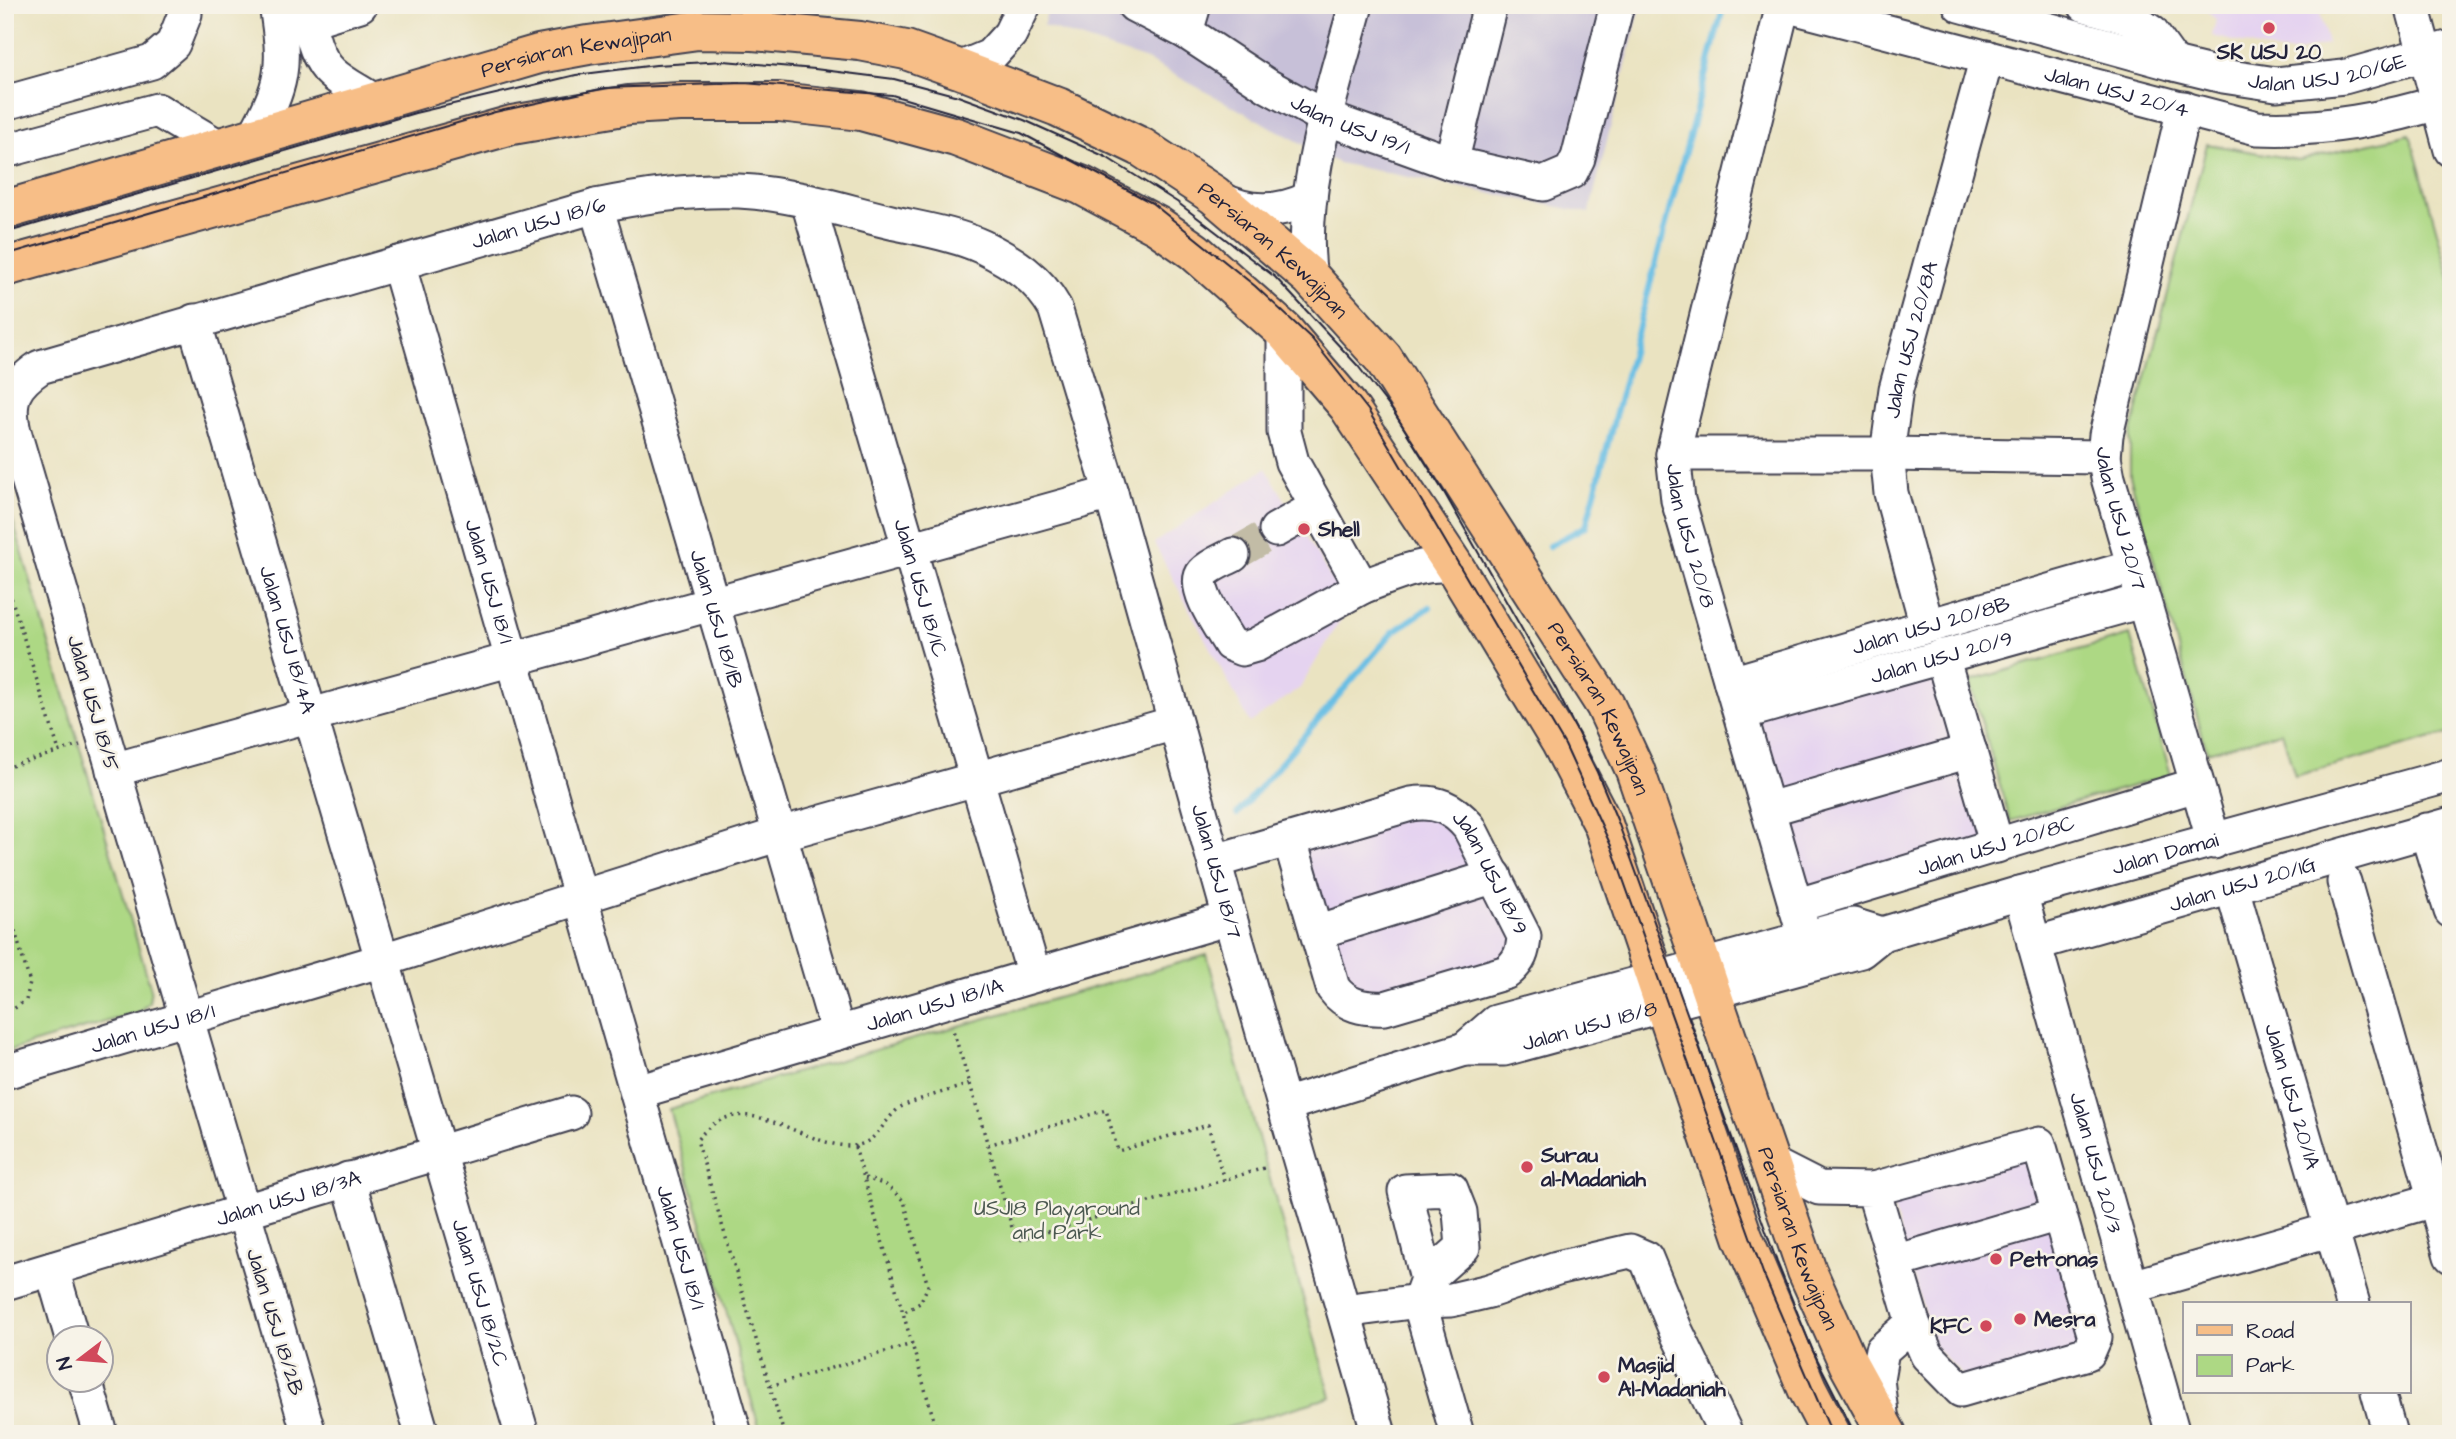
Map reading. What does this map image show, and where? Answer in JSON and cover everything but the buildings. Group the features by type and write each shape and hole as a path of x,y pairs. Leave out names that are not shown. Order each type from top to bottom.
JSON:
{"main road":[{"name":"Persiaran Kewajipan","path":"5,210 539,54 698,30 753,31 860,41 906,50 1058,107 1141,147 1214,195 1310,277 1382,358 1605,705 1635,770 1768,1162 1816,1293 1849,1365 1885,1430"},
{"path":"5,267 512,125 629,105 680,102 779,102 861,111 956,136 1081,185 1125,206 1194,251 1284,331 1348,406 1454,566 1562,743 1603,824 1743,1237 1807,1388 1831,1434"}],"street":[{"path":"5,103 152,62 173,44 185,14 184,5"},
{"path":"5,151 157,110 237,143 273,103 283,65 275,5"},
{"path":"360,5 307,13 321,59 331,73 374,101"},
{"path":"960,69 990,56 1010,34 1024,5"},
{"name":"Jalan USJ 19/1","path":"1134,5 1190,19 1268,86 1326,118 1451,163 1543,184 1571,172 1577,158 1617,5"},
{"path":"1310,277 1306,249 1310,198 1326,118 1356,5"},
{"path":"1451,163 1490,5"},
{"name":"Jalan USJ 20/4","path":"1784,5 2257,128 2287,129 2357,124 2445,101"},
{"name":"Jalan USJ 20/8","path":"1784,5 1673,454 1678,500 1805,938"},
{"name":"Jalan USJ 20/6E","path":"1960,5 2174,64 2223,76 2276,84 2344,77 2439,50"},
{"path":"2085,5 2130,18 2151,32 2174,64"},
{"path":"2413,5 2439,50 2451,150"},
{"name":"Jalan USJ 20/8A","path":"1927,626 1894,505 1887,454 1896,389 1987,57"},
{"name":"Jalan USJ 20/7","path":"2184,108 2105,435 2104,457 2132,567 2214,842"},
{"name":"Jalan USJ 18/6","path":"16,388 40,367 596,206 635,197 709,191 769,194 954,237 981,246 1032,278 1045,290 1055,308"},
{"path":"1214,195 1242,208 1271,211 1310,198"},
{"name":"Jalan USJ 18/1C","path":"808,202 1034,975"},
{"name":"Jalan USJ 18/1B","path":"596,206 838,1032"},
{"name":"Jalan USJ 18/1","path":"398,263 733,1433"},
{"name":"Jalan USJ 18/7","path":"1055,308 1111,493 1378,1433"},
{"name":"Jalan USJ 18/4A","path":"194,321 439,1151"},
{"path":"1284,331 1284,432 1292,462 1362,587"},
{"name":"Jalan USJ 18/5","path":"16,388 10,400 14,432 242,1211"},
{"path":"1673,454 2104,457"},
{"path":"113,770 1111,493"},
{"path":"1276,530 1317,507"},
{"path":"1233,555 1204,572 1199,582 1202,593 1230,644 1242,649 1256,645 1362,587 1414,568 1439,564 1454,566"},
{"name":"Jalan USJ 20/8B","path":"1736,698 1927,626 2132,567"},
{"name":"Jalan USJ 20/9","path":"1736,698 1942,656 2142,601"},
{"path":"1942,656 1997,846"},
{"path":"581,898 780,834 1175,723"},
{"path":"1769,809 1969,751"},
{"name":"Jalan Damai","path":"1660,992 1707,979 1861,951 1882,934 2020,893 2451,775"},
{"name":"Jalan USJ 20/8C","path":"1795,906 2196,785"},
{"name":"Jalan USJ 18/9","path":"1215,861 1410,803 1425,802 1444,806 1459,815 1469,827 1524,936 1518,963 1507,972 1385,1008 1368,1009 1353,1005 1340,997 1333,988 1290,840"},
{"path":"2439,827 2451,911"},
{"name":"Jalan USJ 20/1G","path":"2034,944 2439,827"},
{"path":"1317,932 1495,876"},
{"path":"2344,882 2443,1198 2451,1256"},
{"name":"Jalan USJ 20/1A","path":"2232,888 2352,1302"},
{"name":"Jalan USJ 20/3","path":"2020,893 2173,1434"},
{"name":"Jalan USJ 18/1","path":"5,1072 581,898"},
{"name":"Jalan USJ 18/1A","path":"637,1092 1230,918"},
{"path":"1593,996 1623,972 1635,942 1636,922"},
{"name":"Jalan Damai","path":"1707,979 1805,938 1853,925 1882,934"},
{"name":"Jalan USJ 18/8","path":"1465,1049 1496,1022 1593,996 1660,992"},
{"name":"Jalan USJ 18/8","path":"1284,1105 1465,1049 1504,1049 1660,992"},
{"name":"Jalan USJ 18/3A","path":"5,1283 571,1113"},
{"path":"1768,1162 1819,1188 1873,1189 2039,1144 2095,1337 2088,1353 1961,1390 1927,1355 1913,1323 1873,1189"},
{"name":"Jalan USJ 18/2C","path":"439,1151 522,1434"},
{"path":"348,1179 422,1434"},
{"path":"2132,1287 2443,1198"},
{"name":"Jalan USJ 18/2B","path":"242,1211 309,1434"},
{"path":"1895,1262 2059,1214"},
{"path":"1344,1311 1423,1290 1451,1300 1489,1291 1557,1268 1630,1251 1639,1253 1646,1258 1676,1331 1726,1434"},
{"path":"52,1269 68,1324"},
{"path":"1423,1290 1457,1434"},
{"path":"1885,1430 1877,1379 1882,1350 1913,1323"},
{"path":"89,1394 101,1434"},
{"path":"2379,1394 2390,1434"}],"path":[{"path":"5,578 60,751"},
{"path":"5,768 103,738"},
{"path":"5,897 30,983 26,1000 5,1012"},
{"path":"952,1027 1016,1241 1268,1167"},
{"path":"783,1434 697,1140 706,1128 742,1114 762,1116 814,1138 845,1146 862,1146 875,1137 900,1107 970,1084"},
{"path":"988,1145 1106,1110 1118,1151 1208,1125 1224,1180"},
{"path":"854,1146 938,1434"},
{"path":"864,1178 886,1185 904,1201 928,1286 920,1303 903,1313"},
{"path":"769,1386 912,1344"}],"shaded area":[{"path":"1049,5 1641,5 1589,213 1338,163 1147,60 1043,26"},
{"name":"SK USJ 20","path":"2201,5 2318,5 2328,44 2299,52 2280,52 2212,36 2216,20"},
{"path":"1266,468 1348,607 1300,688 1250,723 1154,543"},
{"path":"1942,656 1997,846 1795,906 1741,713"},
{"path":"1420,811 1443,815 1517,935 1513,958 1382,1001 1345,987 1303,846"},
{"path":"2028,1135 2096,1365 1985,1398 1935,1347 1884,1176"}],"green space":[{"path":"2410,134 2451,282 2451,733 2295,776 2282,732 2207,752 2130,476 2130,438 2207,144 2299,160"},
{"path":"5,494 151,989 149,1002 139,1012 5,1052"},
{"path":"2130,635 2171,775 2010,821 1970,681"},
{"name":"USJ18 Playground and Park","path":"1207,955 1331,1397 1206,1434 761,1434 669,1109"}],"waterway":[{"path":"1549,546 1586,526 1724,5"},
{"path":"1237,814 1393,632 1430,607"}],"tunnel":[{"path":"1233,555 1276,530"}],"tram line":[{"path":"5,233 415,113 576,75 656,65 724,61 894,79 958,96 1024,120 1106,157 1177,202 1275,277 1358,366 1395,414 1445,494 1556,689 1618,822 1777,1262 1812,1349 1855,1434"},
{"path":"5,255 495,112 605,88 744,83 892,95 1021,133 1152,203 1255,286 1312,339 1368,410 1565,745 1612,848 1763,1273 1832,1434"}],"place":[{"name":"SK USJ 20","path":"2269,28"},
{"name":"Shell","path":"1304,529"},
{"name":"Surau al-Madaniah","path":"1527,1167"},
{"name":"Petronas","path":"1996,1259"},
{"name":"Mesra","path":"2020,1319"},
{"name":"KFC","path":"1986,1326"},
{"name":"Masjid Al-Madaniah","path":"1604,1377"}]}
